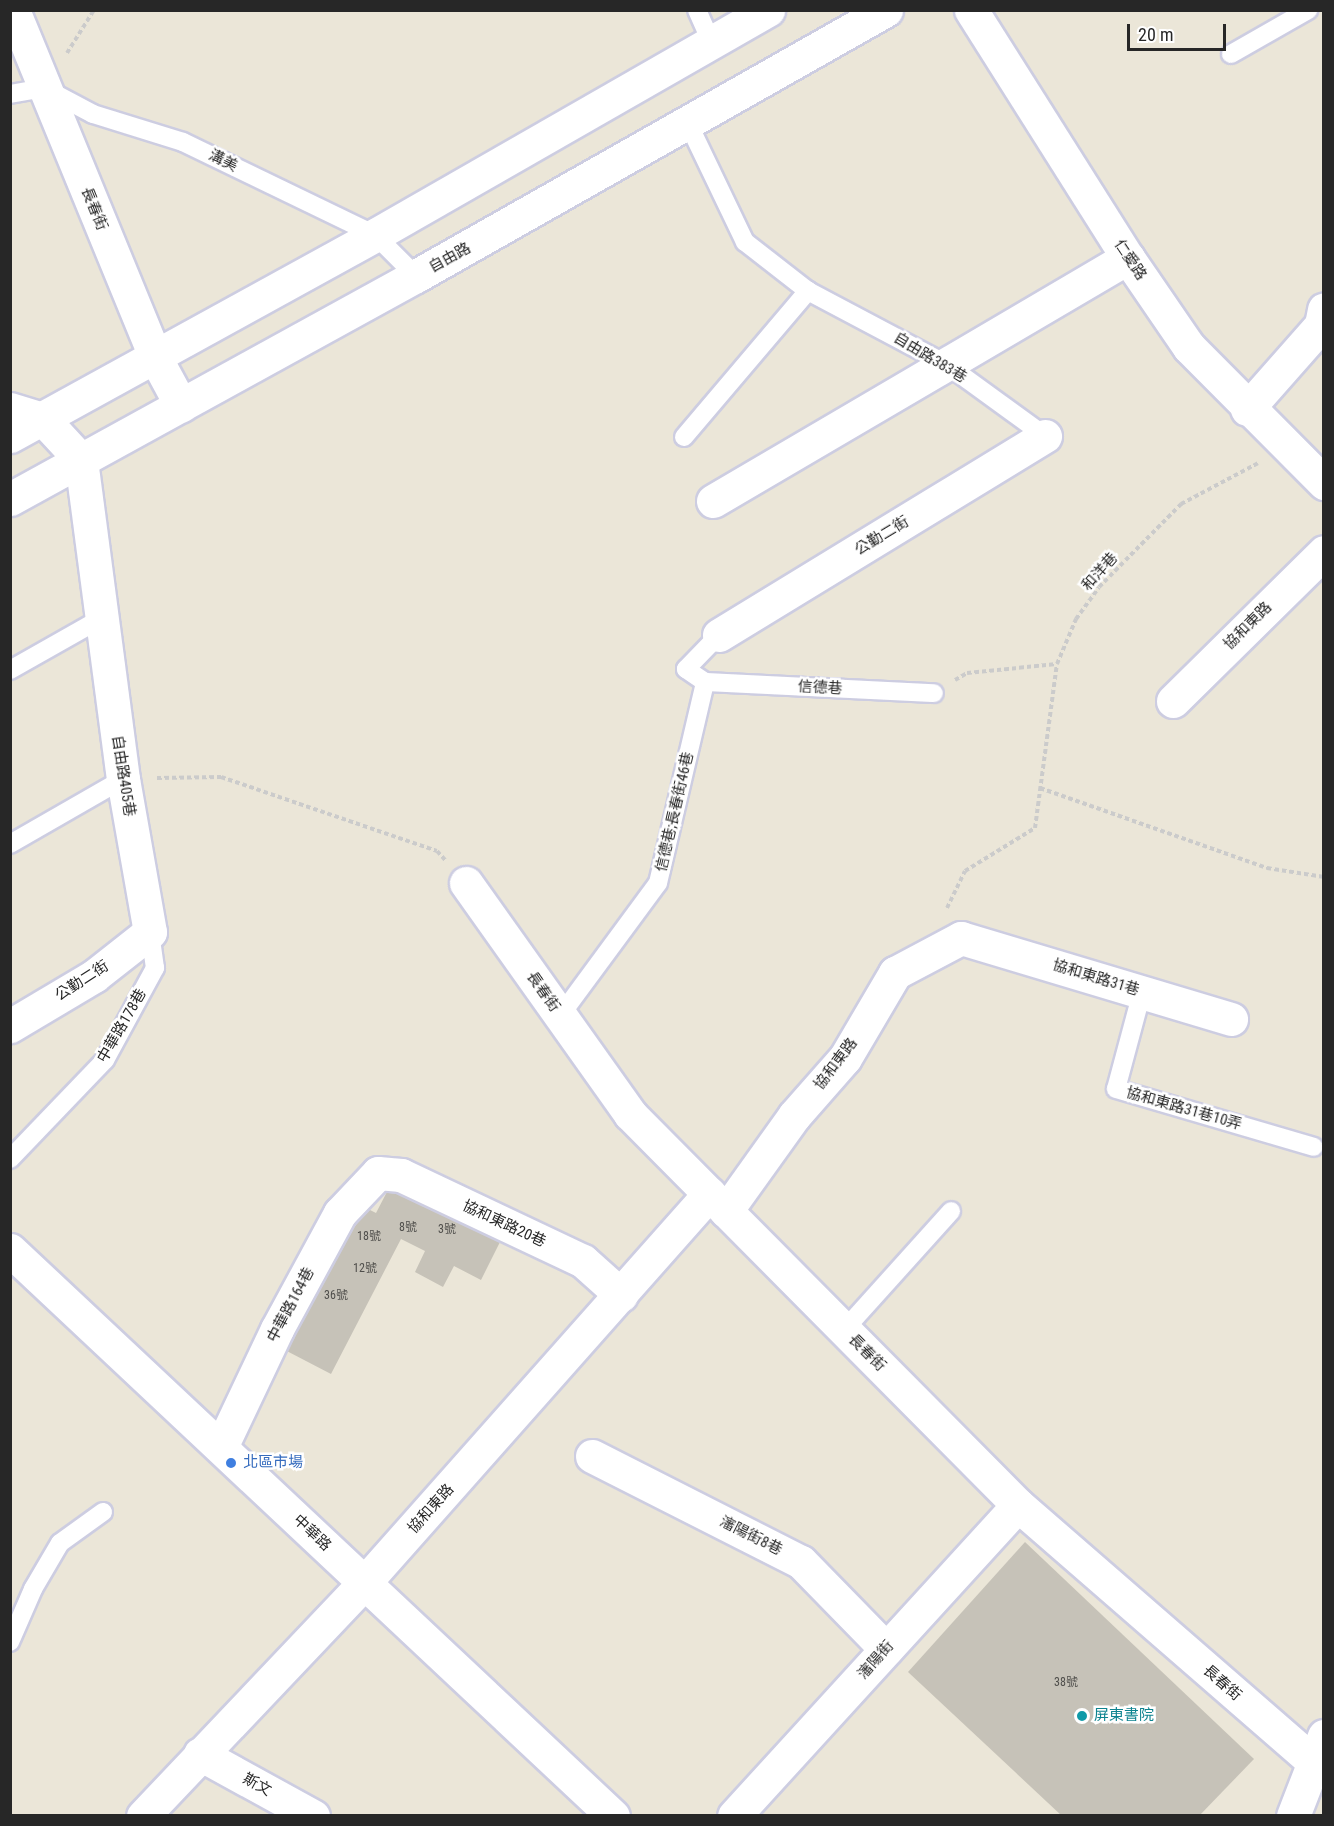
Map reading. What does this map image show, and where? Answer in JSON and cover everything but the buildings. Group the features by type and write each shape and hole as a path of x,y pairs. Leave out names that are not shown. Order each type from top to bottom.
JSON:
{"street":[{"name":"長春街","path":"12,10 155,357 182,405"},
{"path":"10,436 375,235 768,10"},
{"name":"自由路","path":"10,499 416,276 886,10"},
{"name":"仁愛路","path":"971,10 1128,258 1190,347 1247,409 1323,483"},
{"path":"713,501 1128,258"},
{"path":"1247,409 1321,325 1323,309"},
{"path":"10,409 43,419 81,460"},
{"name":"公勤二街","path":"719,635 1045,436"},
{"name":"自由路405巷","path":"81,460 100,619 123,779 150,932"},
{"name":"協和東路","path":"1173,701 1323,552"},
{"name":"長春街","path":"466,883 630,1114 1017,1505 1320,1756"},
{"name":"公勤二街","path":"10,1026 94,976 150,932"},
{"name":"協和東路","path":"143,1815 365,1582 621,1295 718,1203 845,1058 896,973 961,938"},
{"name":"協和東路31巷","path":"961,938 1231,1019"},
{"name":"協和東路20巷","path":"378,1173 400,1175 583,1261 621,1295"},
{"name":"中華路164巷","path":"221,1447 277,1329 340,1213 378,1173"},
{"name":"中華路","path":"10,1250 614,1815"},
{"name":"瀋陽街8巷","path":"592,1456 801,1562 886,1649"},
{"name":"瀋陽街","path":"734,1815 1017,1505"},
{"name":"斯文","path":"200,1754 313,1815"},
{"path":"1293,1815 1320,1756"}],"lane":[{"path":"697,10 711,41"},
{"path":"1231,54 1308,10"},
{"path":"10,94 44,88"},
{"name":"溝美","path":"44,88 93,114 183,141 375,235 416,276"},
{"name":"自由路383巷","path":"688,123 745,242 808,291 946,364 1045,436"},
{"path":"684,437 808,291"},
{"path":"10,670 100,619"},
{"path":"705,682 686,669 719,635"},
{"name":"信德巷","path":"705,682 934,693"},
{"name":"信德巷;長春街46巷","path":"560,1016 658,883 705,682"},
{"path":"10,844 123,779"},
{"name":"中華路178巷","path":"10,1159 105,1060 155,968 150,932"},
{"name":"協和東路31巷10弄","path":"1142,992 1116,1089 1314,1147"},
{"path":"844,1330 951,1211"},
{"path":"10,1642 33,1589 60,1543 103,1512"}],"path":[{"path":"44,88 94,10"},
{"name":"和洋巷","path":"961,938 946,910 965,871 1035,828 1057,664 1076,619 1099,587 1180,504 1287,447"},
{"path":"934,693 967,673 1057,664"},
{"path":"123,779 222,777 437,851 466,883"},
{"path":"1040,788 1267,868 1323,877"}],"place":[{"name":"北區市場","path":"231,1463"},
{"name":"屏東書院","path":"1082,1716"}]}
